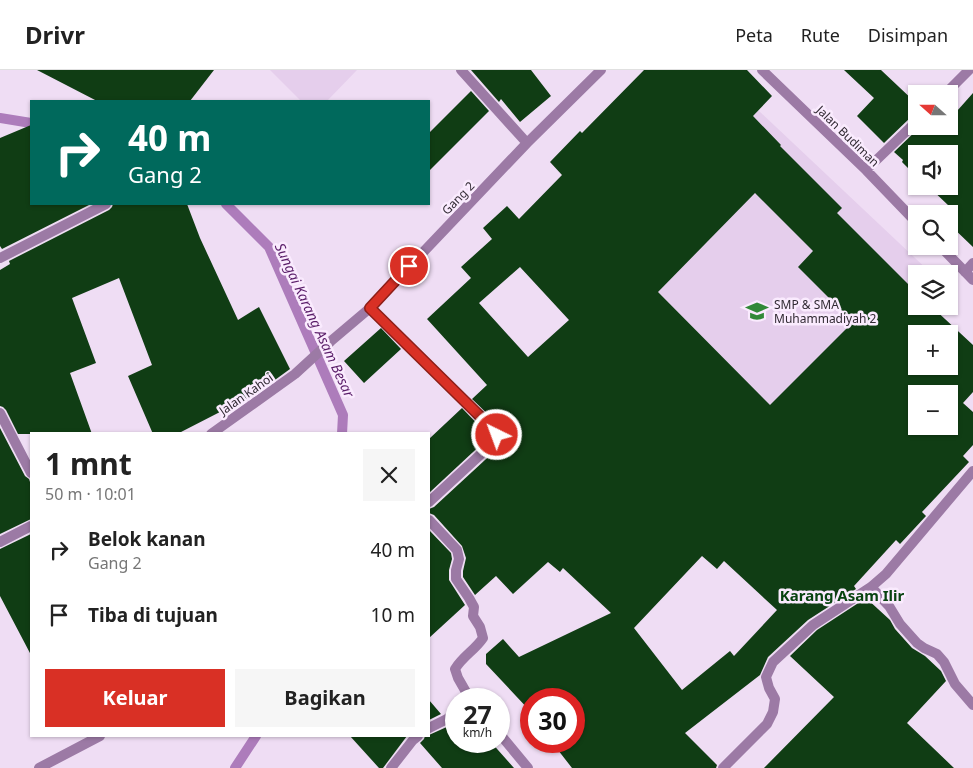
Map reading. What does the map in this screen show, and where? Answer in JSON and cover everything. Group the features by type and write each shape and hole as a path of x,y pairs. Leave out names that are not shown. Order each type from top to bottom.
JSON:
{"street":[{"path":"461,70 527,143"},
{"name":"Gang 2","path":"295,374 370,308 527,143 601,70"},
{"name":"Jalan Budiman","path":"762,70 866,170 908,214"},
{"path":"954,85 969,70"},
{"path":"866,170 908,130"},
{"path":"0,258 104,205"},
{"path":"949,255 973,280"},
{"path":"965,272 973,263"},
{"path":"370,308 497,435 493,443 430,501"},
{"name":"Jalan Kahoi","path":"214,432 295,374"},
{"path":"0,413 30,471"},
{"path":"723,768 767,724 773,712 776,699 769,688 766,677 773,662 813,625 871,587 886,574 973,471"},
{"path":"430,521 458,550 456,579 474,607 473,616 480,627 483,638 478,646 460,661 455,669 464,688"},
{"path":"0,542 30,527"},
{"path":"871,587 889,606 900,624 917,643 937,654 944,662 955,684 973,706"},
{"path":"430,727 445,720"},
{"path":"39,768 98,737"},
{"path":"391,768 417,737"},
{"path":"510,746 528,768"}],"shaded area":[{"path":"270,70 357,70 328,100 300,100"},
{"name":"SMP & SMA Muhammadiyah 2","path":"758,110 908,251 908,255 912,255 922,265 908,265 908,315 940,315 930,325 908,325 908,349 764,503 566,317"}],"building":[{"path":"37,70 214,70 191,100 95,100"},
{"path":"471,70 531,70 551,96 520,122 501,99 499,102"},
{"path":"644,70 747,70 772,96 753,116 842,208 837,213 908,284 908,315 941,315 951,325 908,325 908,375 958,375 958,331 973,345 973,392 963,403 973,412 973,445 963,456 969,462 922,512 926,516 900,544 896,540 854,586 856,589 808,620 768,657 760,675 685,733 717,765 716,768 572,768 560,753 585,753 585,688 520,688 520,700 486,664 486,654 503,639 519,657 611,613 563,568 560,572 548,562 513,594 496,576 475,595 463,577 466,558 462,546 434,515 430,513 430,509 498,448 504,435 498,424 472,399 487,385 427,319 471,278 461,267 492,239 483,228 507,206 519,219 562,175 550,162 580,131 582,133","holes":["755,193 813,251 798,267 853,322 770,405 658,292","520,267 569,320 528,357 479,303","702,556 717,569 724,561 777,610 734,656 730,651 682,690 634,628"]},
{"path":"844,70 881,70 908,95 908,120 884,143 857,116 874,98"},
{"path":"471,91 489,111 430,170 430,132"},
{"path":"973,93 973,247 958,233 958,205 948,205 937,195 958,195 958,145 908,145 908,168 902,162 903,160 894,152 912,135 958,135 958,110"},
{"path":"30,125 30,205 89,205 2,249 0,246 0,138"},
{"path":"113,205 187,205 200,238 238,320 259,307 290,369 257,393 181,432 152,432 128,376 152,365 119,278 72,298 96,363 70,373 91,432 30,432 30,434 18,434 6,410 0,406 0,270 10,264 9,261"},
{"path":"381,328 401,349 364,383 344,361"},
{"path":"462,408 489,436 430,492 430,438"},
{"path":"0,428 30,482 30,519 0,534"},
{"path":"430,531 451,553 449,580 465,605 430,637"},
{"path":"30,534 30,653 0,596 0,549"},
{"path":"866,598 890,620 895,629 912,648 925,656 941,671 946,681 907,723 954,768 764,768 834,697 790,656 817,630"},
{"path":"430,701 441,714 430,720"},
{"path":"445,728 445,753 501,753 514,768 442,768 420,743 425,737 430,737 430,735"},
{"path":"351,737 406,737 383,768 379,768"}],"waterway":[{"name":"Sungai Karang Asam Besar","path":"0,118 30,123"},
{"name":"Sungai Karang Asam Besar","path":"227,205 269,247 343,415 342,432"},
{"name":"Sungai Karang Asam Besar","path":"235,768 255,737"}],"place":[{"name":"SMP & SMA Muhammadiyah 2","path":"757,311"}],"district":[{"name":"Karang Asam Ilir","path":"842,595"}],"route":[{"path":"409,266 370,308 497,435"}]}
